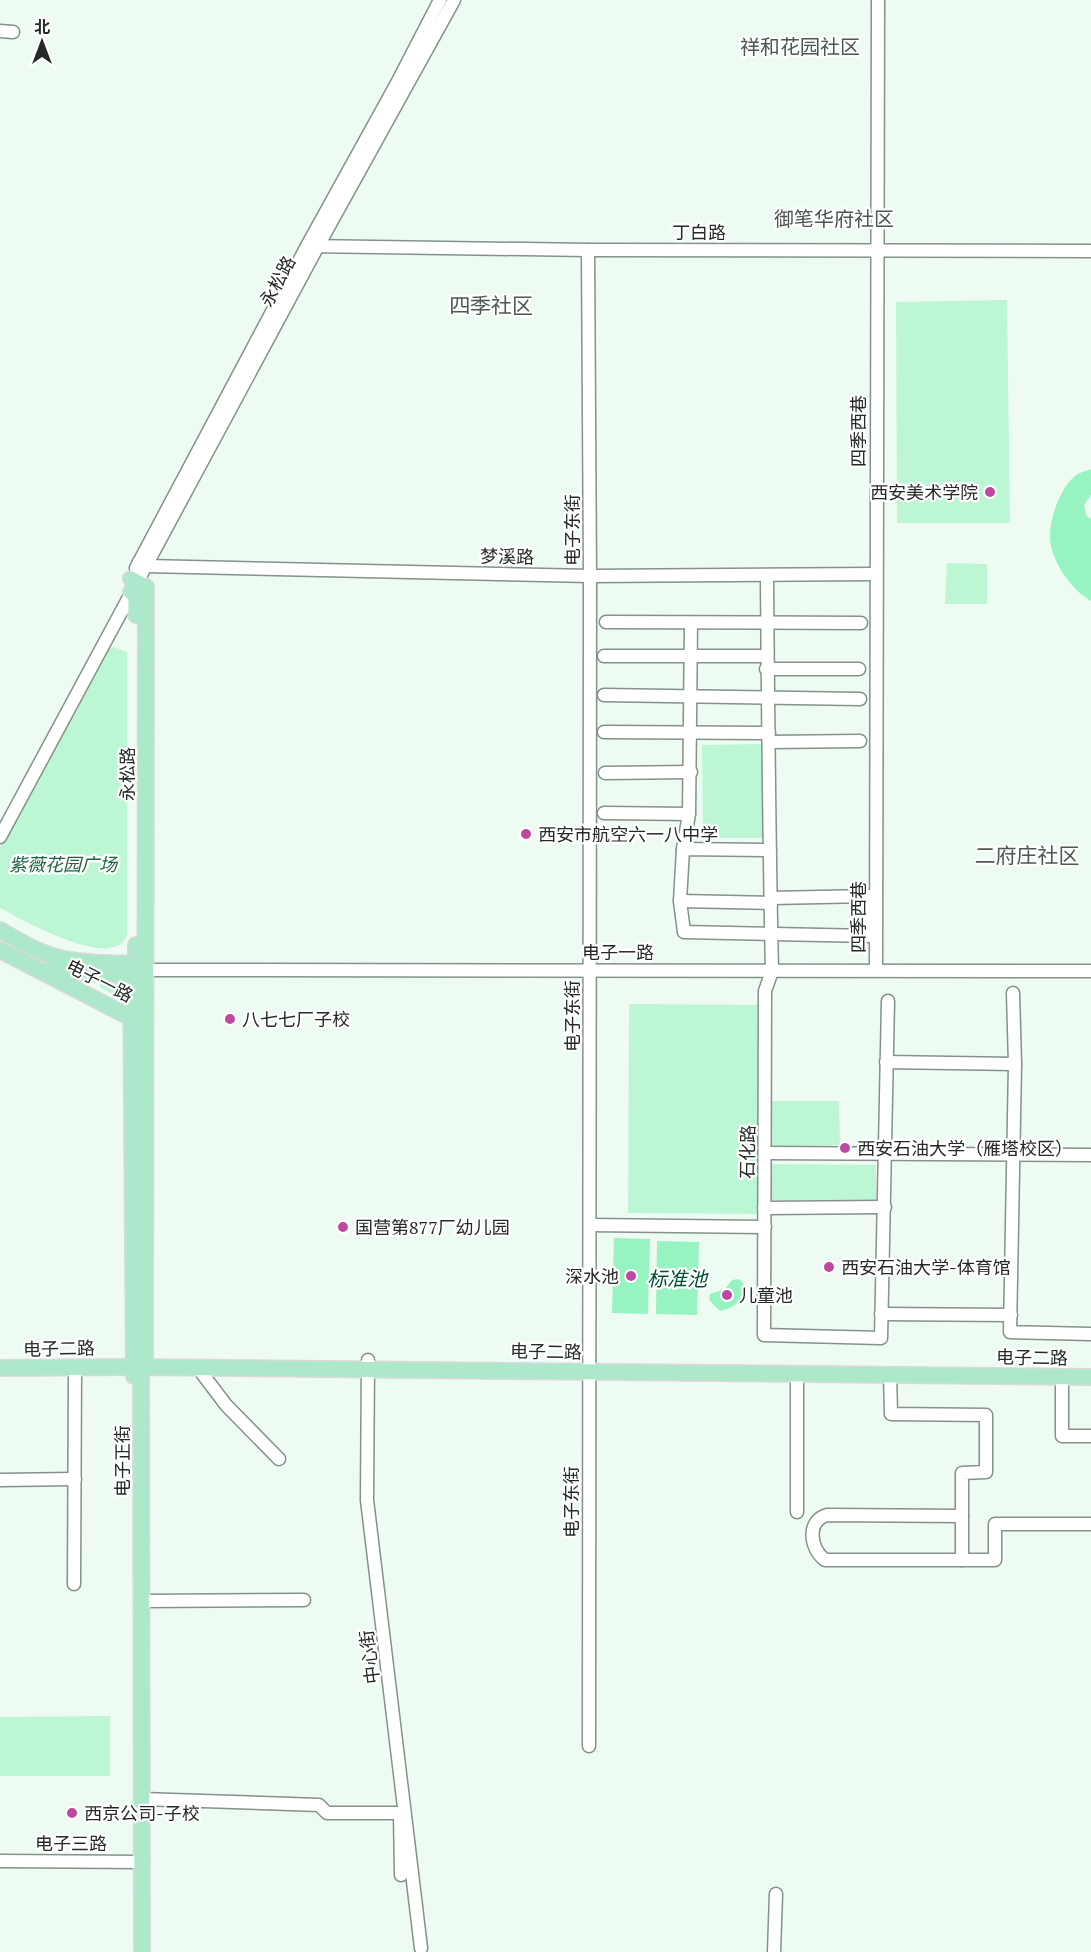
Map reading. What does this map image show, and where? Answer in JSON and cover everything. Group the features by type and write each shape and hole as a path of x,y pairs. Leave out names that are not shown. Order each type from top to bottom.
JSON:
{"main road":[{"name":"永松路","path":"133,585 136,596 138,970"},
{"name":"电子一路","path":"0,930 32,948 58,958 138,970"},
{"name":"电子一路","path":"0,950 138,1021"},
{"name":"电子一路","path":"38,970 138,970"},
{"name":"电子正街","path":"138,970 138,1862 142,1952"},
{"name":"电子二路","path":"0,1360 588,1367 1091,1368"},
{"name":"电子正街","path":"133,1952 142,1799 139,1363"},
{"name":"电子二路","path":"0,1368 75,1368 139,1363 198,1368 368,1365"},
{"name":"电子二路","path":"588,1367 798,1374 1091,1377"}],"street":[{"name":"永松路","path":"133,585 440,0"},
{"name":"永松路","path":"312,246 454,0"},
{"name":"四季西巷","path":"876,970 875,574 878,0"},
{"path":"0,31 13,32"},
{"name":"丁白路","path":"312,246 588,250 1091,251"},
{"name":"电子东街","path":"588,250 589,1746"},
{"name":"梦溪路","path":"143,564 590,576 875,574"},
{"name":"石化路","path":"767,576 766,663 772,971 765,992 764,1335 881,1338 881,1314"},
{"path":"0,837 133,585"},
{"path":"606,622 861,623"},
{"path":"680,901 771,901 869,896 870,936 684,932 680,901 683,849 690,814 691,623"},
{"path":"604,656 691,656 859,669"},
{"path":"604,695 860,699"},
{"path":"604,732 860,741"},
{"path":"605,773 691,772"},
{"path":"604,813 690,814"},
{"path":"683,849 770,850"},
{"name":"电子一路","path":"138,970 1091,971"},
{"path":"1014,993 1014,1155 1010,1332 1091,1334"},
{"path":"888,1001 881,1314 1011,1315"},
{"path":"886,1062 1015,1064"},
{"path":"766,1153 1091,1155"},
{"path":"764,1209 885,1207"},
{"path":"590,1225 765,1227"},
{"name":"中心街","path":"368,1365 367,1500 421,1948"},
{"path":"74,1584 75,1368"},
{"path":"198,1368 226,1405 279,1459"},
{"path":"798,1374 798,1512"},
{"path":"890,1375 891,1414 986,1415 986,1472 962,1473 962,1560"},
{"path":"1062,1377 1062,1436 1091,1436"},
{"path":"0,1480 75,1479"},
{"path":"962,1516 827,1515 818,1517 814,1524 813,1547 825,1560 995,1560 995,1524 1091,1524"},
{"path":"142,1600 304,1600"},
{"path":"142,1799 319,1805 327,1813 400,1813 401,1875"},
{"name":"电子三路","path":"0,1861 138,1862"},
{"path":"774,1952 776,1894"}],"green space":[{"path":"1007,300 1010,523 897,523 896,302"},
{"path":"947,563 987,564 987,604 945,604"},
{"name":"紫薇花园广场","path":"114,647 127,652 127,934 120,945 106,948 68,940 0,908 0,847 100,659 106,651"},
{"path":"765,744 766,838 703,838 702,745"},
{"path":"100,979 118,981 121,985 118,995 100,987"},
{"path":"629,1004 761,1005 760,1214 628,1213"},
{"path":"769,1101 839,1101 840,1145 770,1146"},
{"path":"770,1164 876,1165 876,1200 770,1200"},
{"path":"110,1716 110,1776 0,1776 0,1717"}],"water":[{"path":"1091,469 1091,495 1084,505 1086,515 1091,519 1091,601 1077,591 1061,570 1053,554 1050,537 1056,506 1065,487 1078,474"},
{"name":"深水池","path":"614,1238 650,1239 648,1314 612,1313"},
{"name":"标准池","path":"657,1241 699,1242 697,1315 656,1314"},
{"name":"儿童池","path":"739,1279 744,1284 744,1294 737,1303 720,1311 709,1300 710,1294 725,1289 732,1280"}],"place":[{"name":"西安美术学院","path":"990,492"},
{"name":"西安市航空六一八中学","path":"526,834"},
{"name":"八七七厂子校","path":"230,1019"},
{"name":"西安石油大学（雁塔校区）","path":"845,1148"},
{"name":"国营第877厂幼儿园","path":"343,1227"},
{"name":"西安石油大学-体育馆","path":"829,1267"},
{"name":"深水池","path":"631,1276"},
{"name":"儿童池","path":"727,1295"},
{"name":"西京公司-子校","path":"72,1813"}],"district":[{"name":"祥和花园社区","path":"800,46"},
{"name":"御笔华府社区","path":"834,218"},
{"name":"四季社区","path":"491,305"},
{"name":"二府庄社区","path":"1027,855"}]}
